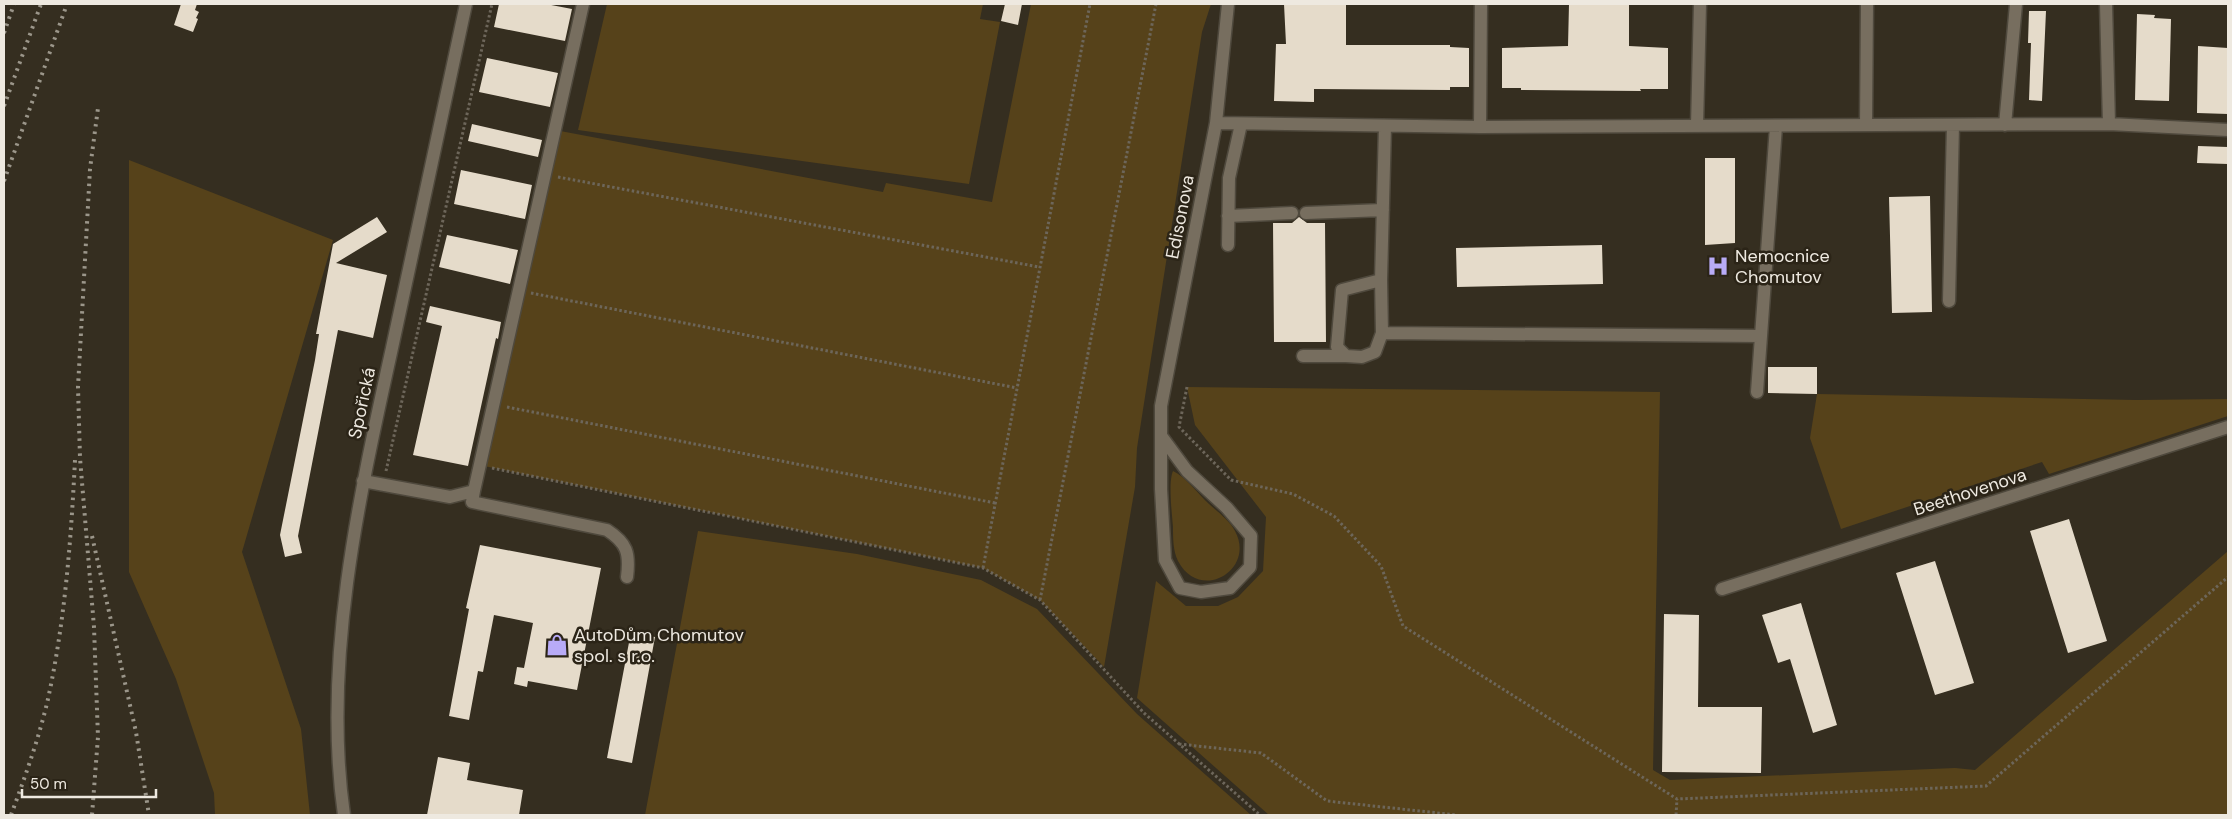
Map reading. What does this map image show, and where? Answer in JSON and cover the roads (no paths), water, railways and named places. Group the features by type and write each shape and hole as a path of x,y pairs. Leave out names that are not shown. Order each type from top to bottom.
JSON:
{"street":[{"name":"Spořická","path":"344,815 337,731 338,694 348,577 363,480 466,4"},
{"path":"583,4 472,502 607,530 619,538 626,548 629,560 627,577"},
{"name":"Edisonova","path":"1162,437 1186,471 1227,508 1251,536 1250,566 1230,588 1201,592 1180,588 1165,560 1161,489 1161,406 1216,123 1228,4"},
{"path":"1480,127 1481,4"},
{"path":"1697,126 1700,4"},
{"path":"1866,125 1867,4"},
{"path":"2005,125 2016,4"},
{"path":"2106,4 2109,124"},
{"path":"1216,123 1480,127 2109,124 2228,130"},
{"path":"1228,245 1229,178 1241,124"},
{"path":"1949,301 1953,125"},
{"path":"1303,356 1362,357 1375,352 1382,333 1381,280 1385,126"},
{"path":"1757,392 1776,126"},
{"path":"1306,213 1383,210"},
{"path":"1228,216 1292,213"},
{"path":"1346,356 1337,347 1342,290 1381,280"},
{"path":"1382,333 1761,336"},
{"name":"Beethovenova","path":"1722,589 2228,427"},
{"path":"363,480 450,498 474,491"}],"railway":[{"path":"4,33 14,4"},
{"path":"4,106 41,4"},
{"path":"4,181 67,4"},
{"path":"92,815 98,737 94,627 80,458 78,387 90,169 98,108"},
{"path":"11,815 40,728 54,669 66,580 75,460"},
{"path":"92,536 136,732 149,815"}],"place":[{"name":"Nemocnice Chomutov","path":"1718,266"},
{"name":"AutoDům Chomutov spol. s r.o.","path":"557,645"}]}
